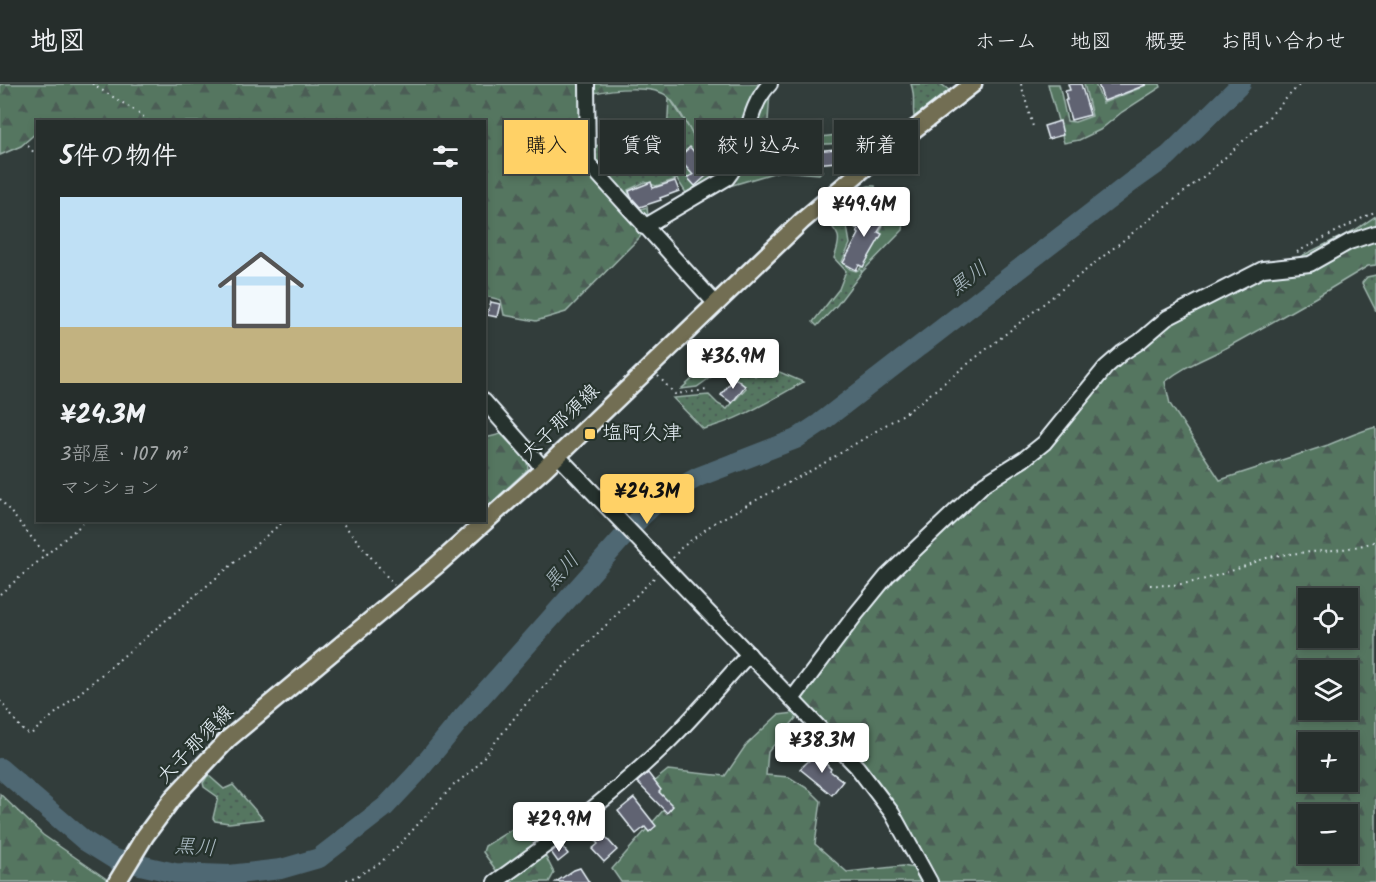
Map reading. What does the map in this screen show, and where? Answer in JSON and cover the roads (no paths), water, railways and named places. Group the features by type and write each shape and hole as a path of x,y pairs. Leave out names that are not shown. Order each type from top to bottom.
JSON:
{"main road":[{"name":"大子那須線","path":"486,521 558,456 802,220 877,158 973,84"},
{"name":"大子那須線","path":"117,882 157,819 184,785 228,739 485,522"}],"street":[{"path":"587,84 588,163 715,303"},
{"path":"644,226 727,178 735,169 758,97 770,84"},
{"path":"793,698 887,576 984,484 1024,459 1044,443 1106,367 1122,353 1167,318 1263,269 1310,264 1349,242 1376,233"},
{"path":"486,403 544,469"},
{"path":"558,456 857,767 903,831 930,882"},
{"path":"495,882 562,835 636,772 668,742 749,654"}],"waterway":[{"name":"黒川","path":"0,768 85,841 114,859 175,873 229,875 281,869 319,858 385,807 640,518 662,497 698,477 796,439 820,423 1168,156 1241,84"}],"place":[{"name":"塩阿久津","path":"590,434"}]}
